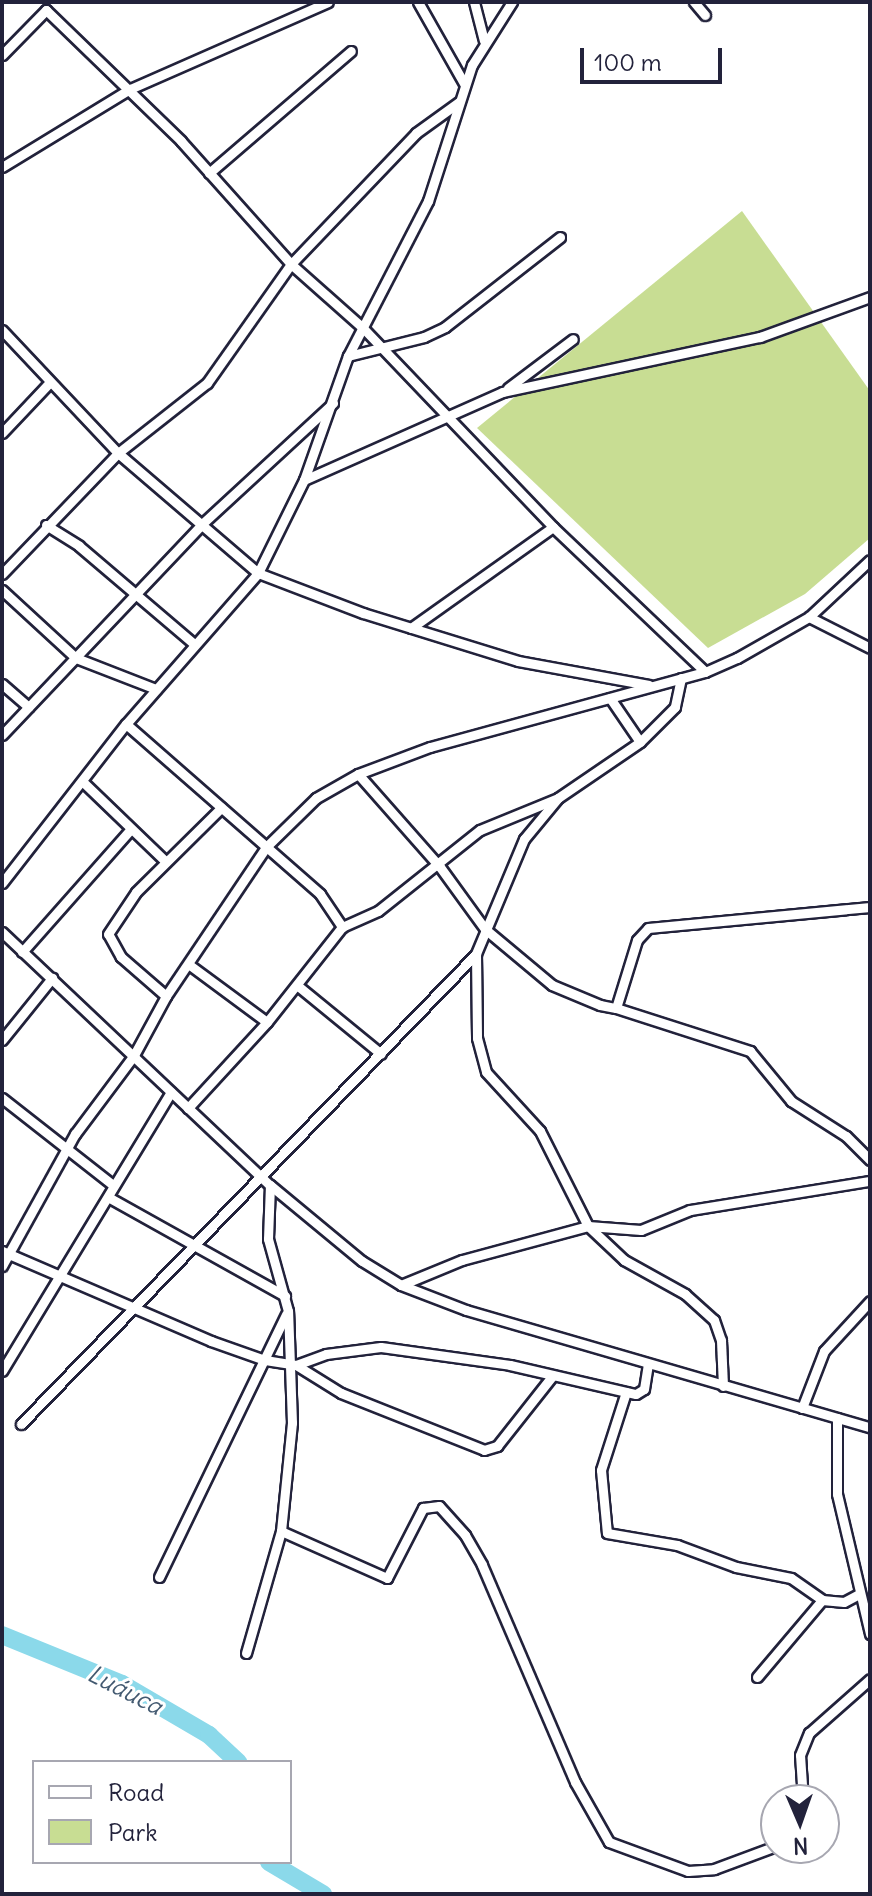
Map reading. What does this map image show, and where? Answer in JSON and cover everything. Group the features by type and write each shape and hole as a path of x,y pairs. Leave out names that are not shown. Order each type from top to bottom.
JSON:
{"street":[{"path":"2,167 130,89 328,2"},
{"path":"418,2 465,85"},
{"path":"474,2 484,41"},
{"path":"2,883 126,724 258,573 304,480 335,401 348,356 428,201 465,85 484,41 512,2"},
{"path":"694,2 705,15"},
{"path":"2,55 43,6 130,89 291,264 362,327 553,527 705,672"},
{"path":"209,173 351,51"},
{"path":"2,574 118,453 207,383 291,264 405,144 460,102"},
{"path":"348,356 445,327 560,237"},
{"path":"503,392 760,337 870,297"},
{"path":"2,330 118,453 258,573 411,628 518,661 652,686"},
{"path":"304,480 503,392 573,339"},
{"path":"2,433 50,382"},
{"path":"2,735 203,523 335,401"},
{"path":"46,525 79,546 134,597 194,644"},
{"path":"411,628 553,527"},
{"path":"2,1266 6,1253 65,1151 134,1055 166,996 191,966 266,847 316,798 358,774 430,747 705,672 809,617 870,560"},
{"path":"2,590 76,658 156,689"},
{"path":"809,617 870,648"},
{"path":"188,1108 298,986 342,927 378,911 435,861 502,817 558,798 640,742 675,707 681,678"},
{"path":"2,684 28,707"},
{"path":"610,698 640,742"},
{"path":"126,724 320,894 342,927"},
{"path":"358,774 435,861 485,929 552,985 750,1051 791,1101 869,1157"},
{"path":"82,781 165,861"},
{"path":"558,798 524,839 476,954 480,1060 540,1131 588,1226 624,1260 707,1311 721,1340 723,1386"},
{"path":"166,996 121,957 108,934 136,892 221,808"},
{"path":"22,952 131,829"},
{"path":"616,1008 637,940 648,928 870,907"},
{"path":"2,932 270,1185 362,1261 401,1285 466,1310 870,1427"},
{"path":"21,1424 476,954"},
{"path":"191,966 267,1022"},
{"path":"2,1040 52,978"},
{"path":"298,986 381,1054"},
{"path":"2,1371 171,1092"},
{"path":"2,1098 65,1151 113,1185"},
{"path":"401,1285 462,1260 588,1226 641,1230 690,1210 870,1181"},
{"path":"246,1653 281,1531 292,1423 294,1365 285,1296 268,1239 270,1185"},
{"path":"108,1197 285,1296"},
{"path":"6,1253 265,1360 294,1365 341,1393 484,1450 497,1446 553,1375"},
{"path":"802,1408 824,1351 870,1301"},
{"path":"159,1577 288,1311"},
{"path":"294,1365 339,1351 381,1347 553,1375 626,1392 642,1392 648,1364"},
{"path":"626,1392 601,1470 605,1531 791,1578 822,1600 844,1602 859,1594"},
{"path":"837,1418 837,1494 870,1634"},
{"path":"281,1531 387,1578 423,1508 439,1506 465,1535 482,1565 599,1833 609,1842 688,1871 714,1869 760,1852"},
{"path":"757,1677 822,1600"},
{"path":"802,1784 800,1755 809,1733 870,1679"}],"green space":[{"path":"742,211 870,391 870,538 805,594 708,648 477,428"}],"waterway":[{"name":"Luáuca","path":"2,1635 122,1684 209,1735 236,1760"},
{"name":"Luáuca","path":"272,1864 323,1894"}]}
